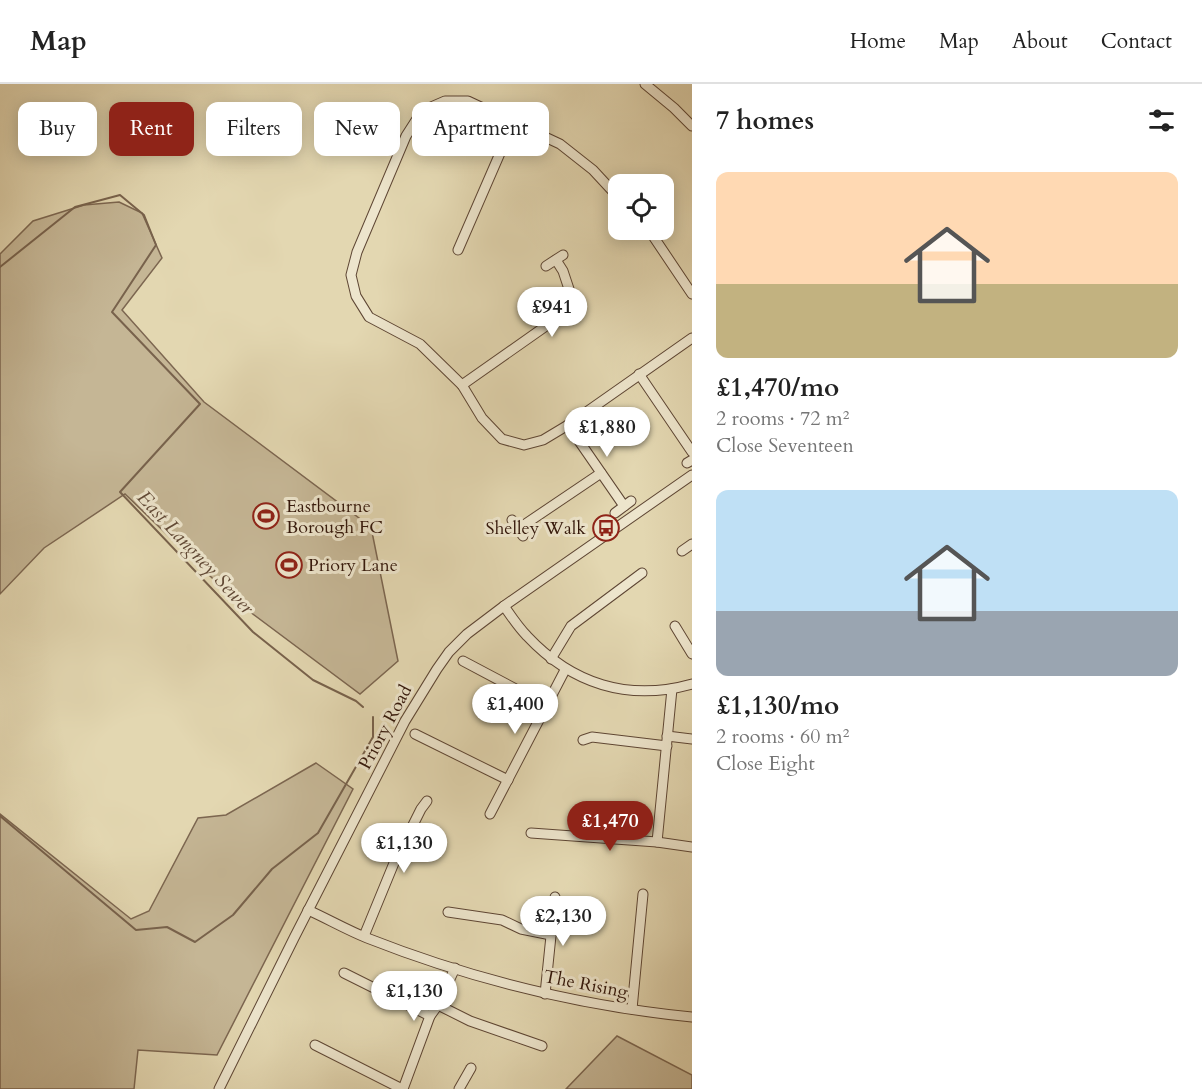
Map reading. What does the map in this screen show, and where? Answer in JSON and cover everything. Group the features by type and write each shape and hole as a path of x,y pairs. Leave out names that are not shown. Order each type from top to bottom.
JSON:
{"street":[{"path":"645,84 692,126"},
{"path":"443,102 470,102"},
{"path":"412,127 357,252 351,275 356,296 369,317 420,344 462,385 482,418 502,439 524,445 543,440 692,338"},
{"path":"549,138 560,144 608,186"},
{"path":"458,250 499,156"},
{"path":"656,240 692,294"},
{"path":"462,385 552,321 566,306 569,290 559,257 546,266"},
{"path":"639,374 692,452"},
{"path":"568,425 601,473 628,504 615,513"},
{"path":"512,520 521,532 601,473"},
{"name":"Priory Road","path":"219,1089 405,721 436,669 467,634 692,475"},
{"path":"682,551 692,544"},
{"path":"551,658 571,626 642,573"},
{"path":"504,606 526,635 551,658 578,677 600,684 646,692 692,684"},
{"path":"675,626 692,654"},
{"path":"463,661 546,705"},
{"path":"490,814 565,669"},
{"path":"657,842 672,689"},
{"path":"415,734 507,780"},
{"path":"588,734 667,741 692,739"},
{"path":"364,936 394,863 427,801"},
{"path":"531,833 690,846 689,836"},
{"path":"632,1009 644,894"},
{"path":"545,994 555,897"},
{"name":"The Rising","path":"308,910 364,936 455,968 545,994 692,1017"},
{"path":"447,912 502,920 521,929 551,934"},
{"path":"315,1045 403,1089 430,1016 438,1005 455,968"},
{"path":"344,973 430,1016"},
{"path":"438,1005 470,1021 542,1046"},
{"path":"459,1089 471,1068"}],"shaded area":[{"path":"119,202 142,213 162,258 122,310 204,402 371,527 398,661 360,694 238,603 125,494 44,548 0,594 0,254 33,221 84,205"},
{"path":"316,763 353,789 217,1055 138,1050 134,1089 0,1089 0,814 131,919 149,911 198,818 226,815"},
{"path":"617,1036 692,1075 692,1089 566,1089"}],"waterway":[{"name":"East Langney Sewer","path":"0,267 75,207 120,195 144,215 156,245 112,312 200,404 120,492 253,632 313,680 356,701 363,707"},
{"name":"East Langney Sewer","path":"0,816 136,930 167,927 195,942 233,915 272,869 318,833 373,737 373,717"}],"place":[{"name":"Eastbourne Borough FC","path":"266,516"},
{"name":"Shelley Walk","path":"606,528"},
{"name":"Priory Lane","path":"289,565"}]}
